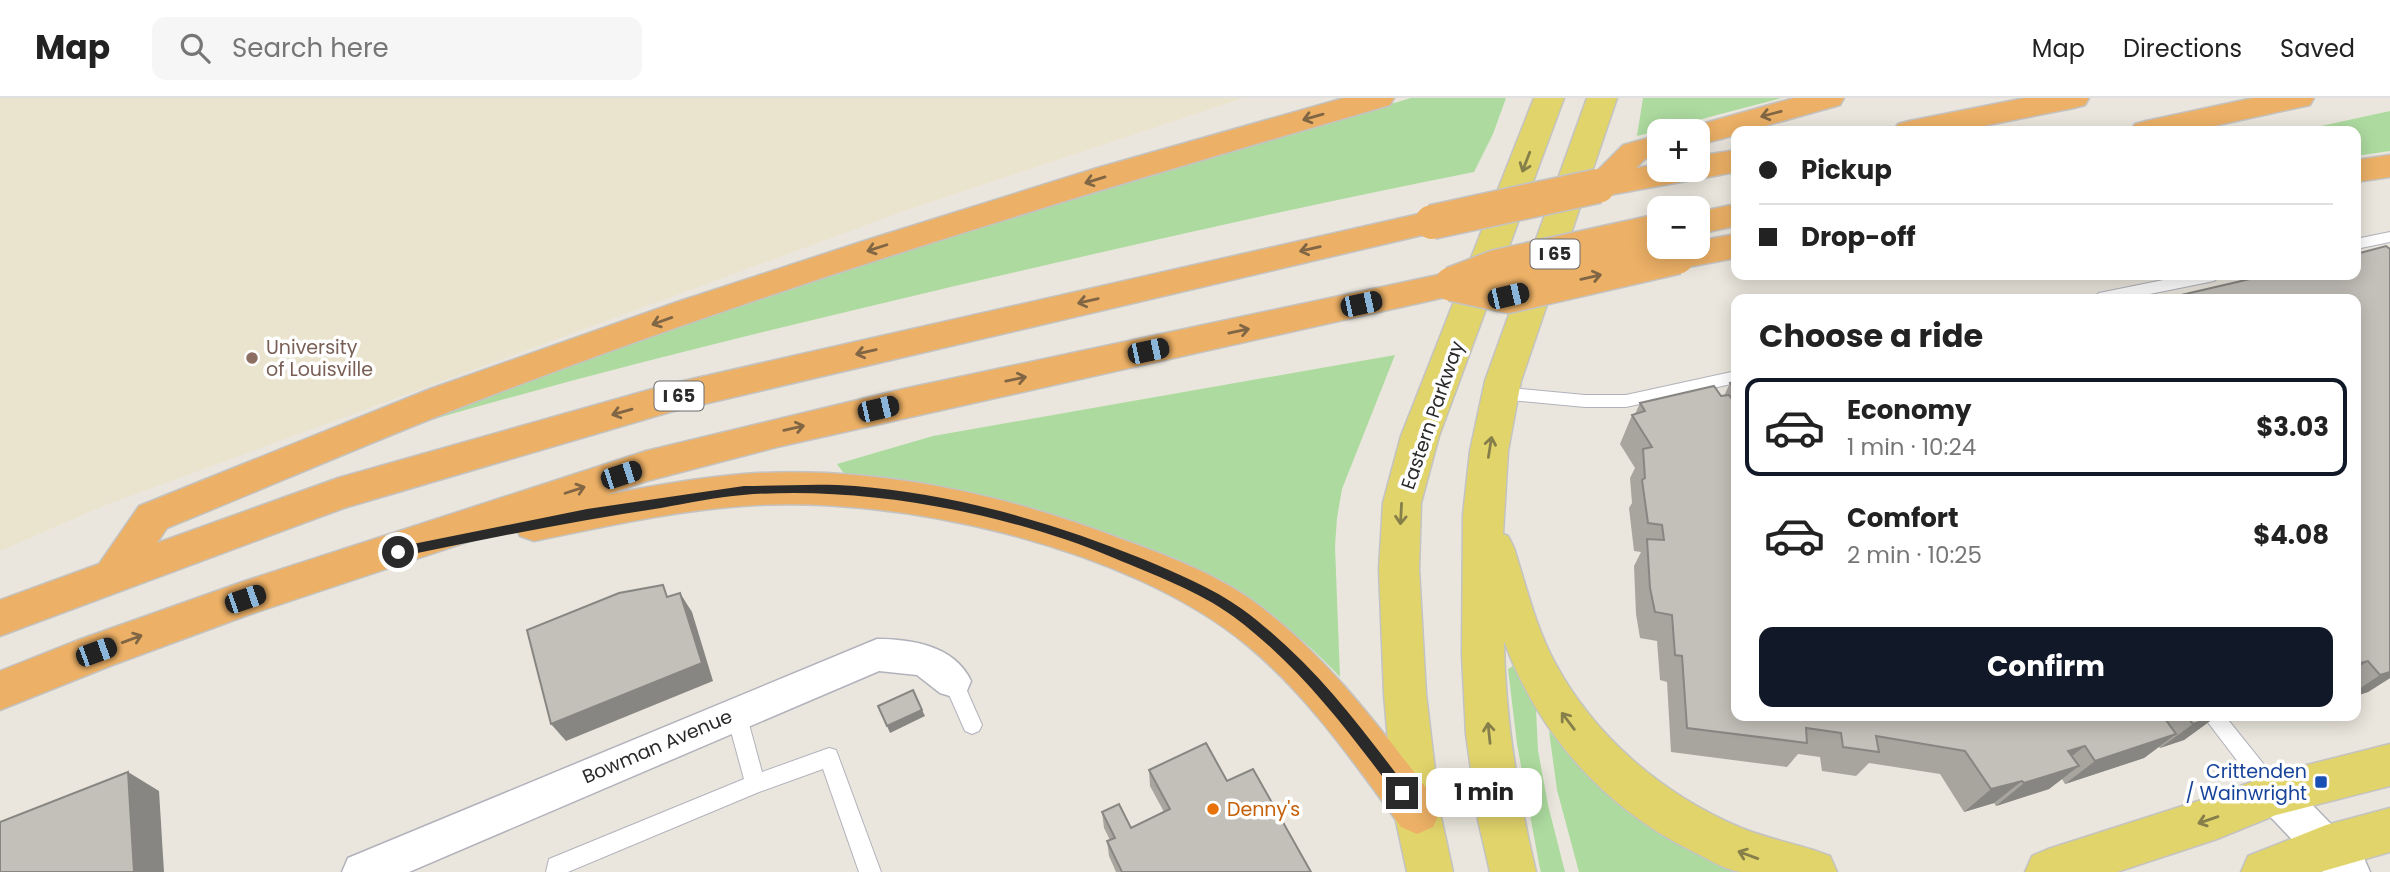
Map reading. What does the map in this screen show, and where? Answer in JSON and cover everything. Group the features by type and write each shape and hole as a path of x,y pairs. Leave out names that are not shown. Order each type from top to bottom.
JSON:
{"highway":[{"path":"114,575 153,517 443,399 689,311 882,247 1108,176 1379,98"},
{"path":"1710,132 1829,98"},
{"path":"1934,126 2074,98"},
{"path":"2169,126 2299,98"},
{"path":"1598,186 1634,152 1647,148"},
{"name":"I 65","path":"1710,165 1731,161"},
{"path":"2361,170 2390,166"},
{"name":"I 65","path":"0,618 338,494 670,398 1376,234 1647,177"},
{"path":"1710,220 1731,216"},
{"path":"1710,245 1731,246"},
{"path":"0,691 96,652 646,466 777,432 1452,284 1508,296 1647,251"},
{"path":"371,557 587,514 744,490 855,490 933,502 1016,520 1086,541 1177,579 1236,611 1278,645 1332,699 1417,812"}],"main road":[{"name":"Eastern Parkway","path":"1430,872 1417,812 1402,639 1399,569 1402,503 1420,436 1549,98"},
{"path":"1513,872 1501,820 1488,734 1483,656 1483,515 1489,450 1500,393 1602,98"},
{"path":"1483,515 1527,648 1560,710 1588,746 1653,806 1691,829 1731,849 1771,863 1814,872"},
{"path":"2048,872 2217,817 2275,794 2390,765"},
{"path":"2264,872 2338,860 2390,830"}],"street":[{"name":"Bowman Avenue","path":"362,872 877,654 909,655 944,671 953,681"},
{"path":"2275,794 2338,860"}],"lane":[{"path":"2361,243 2390,237"},
{"path":"2123,294 2190,280"},
{"path":"1500,393 1585,401 1626,401 1731,378"},
{"path":"953,681 972,725"},
{"path":"736,713 755,784"},
{"path":"2217,721 2275,794"},
{"path":"557,872 556,866 755,784 829,757 870,872"}],"shaded area":[{"name":"University of Louisville","path":"0,98 1244,98 907,210 103,506 0,551"}],"green space":[{"path":"1411,98 1506,98 1493,134 1474,172 1214,227 888,302 622,368 424,422 568,365 944,237"},
{"path":"1643,98 1782,98 1702,119 1647,119 1647,133 1637,136"},
{"path":"2390,111 2390,151 2361,155 2361,126 2321,126"},
{"path":"1395,355 1342,489 1337,518 1335,546 1340,677 1289,629 1233,591 1173,560 1111,536 1046,516 845,475 837,464 933,436"},
{"path":"1513,666 1536,709 1538,750 1548,805 1565,872 1541,872 1540,869 1517,744 1508,669"},
{"path":"1549,731 1592,776 1634,814 1681,845 1738,872 1579,872 1557,790"}],"building":[{"path":"2386,246 2390,249 2390,672 2380,675 2368,661 2361,663 2361,294 2185,294 2246,280 2361,280 2361,253"},
{"path":"1714,386 1721,396 1729,395 1731,398 1731,721 2167,721 2176,734 2095,761 2085,746 2068,751 2079,766 2024,783 2022,781 1991,789 1965,751 1876,736 1879,752 1843,747 1841,733 1806,728 1807,743 1687,728 1682,656 1675,655 1672,615 1655,612 1650,588 1647,539 1664,540 1662,525 1648,523 1642,480 1645,478 1643,449 1652,447 1632,415 1645,411 1640,403"},
{"path":"663,585 667,597 680,593 702,663 551,724 527,630 619,593"},
{"path":"913,690 922,710 887,726 878,706"},
{"name":"Denny's","path":"1206,743 1227,781 1253,769 1311,872 1122,872 1107,841 1115,838 1102,812 1119,804 1131,828 1170,809 1149,770"},
{"path":"128,772 134,872 0,872 0,822"}],"place":[{"name":"University of Louisville","path":"252,358"},
{"name":"Crittenden / Wainwright","path":"2321,782"},
{"name":"Denny's","path":"1213,809"}],"route":[{"path":"398,552 587,514 744,490 855,490 933,502 1016,520 1086,541 1177,579 1236,611 1278,645 1332,699 1402,793"}]}
